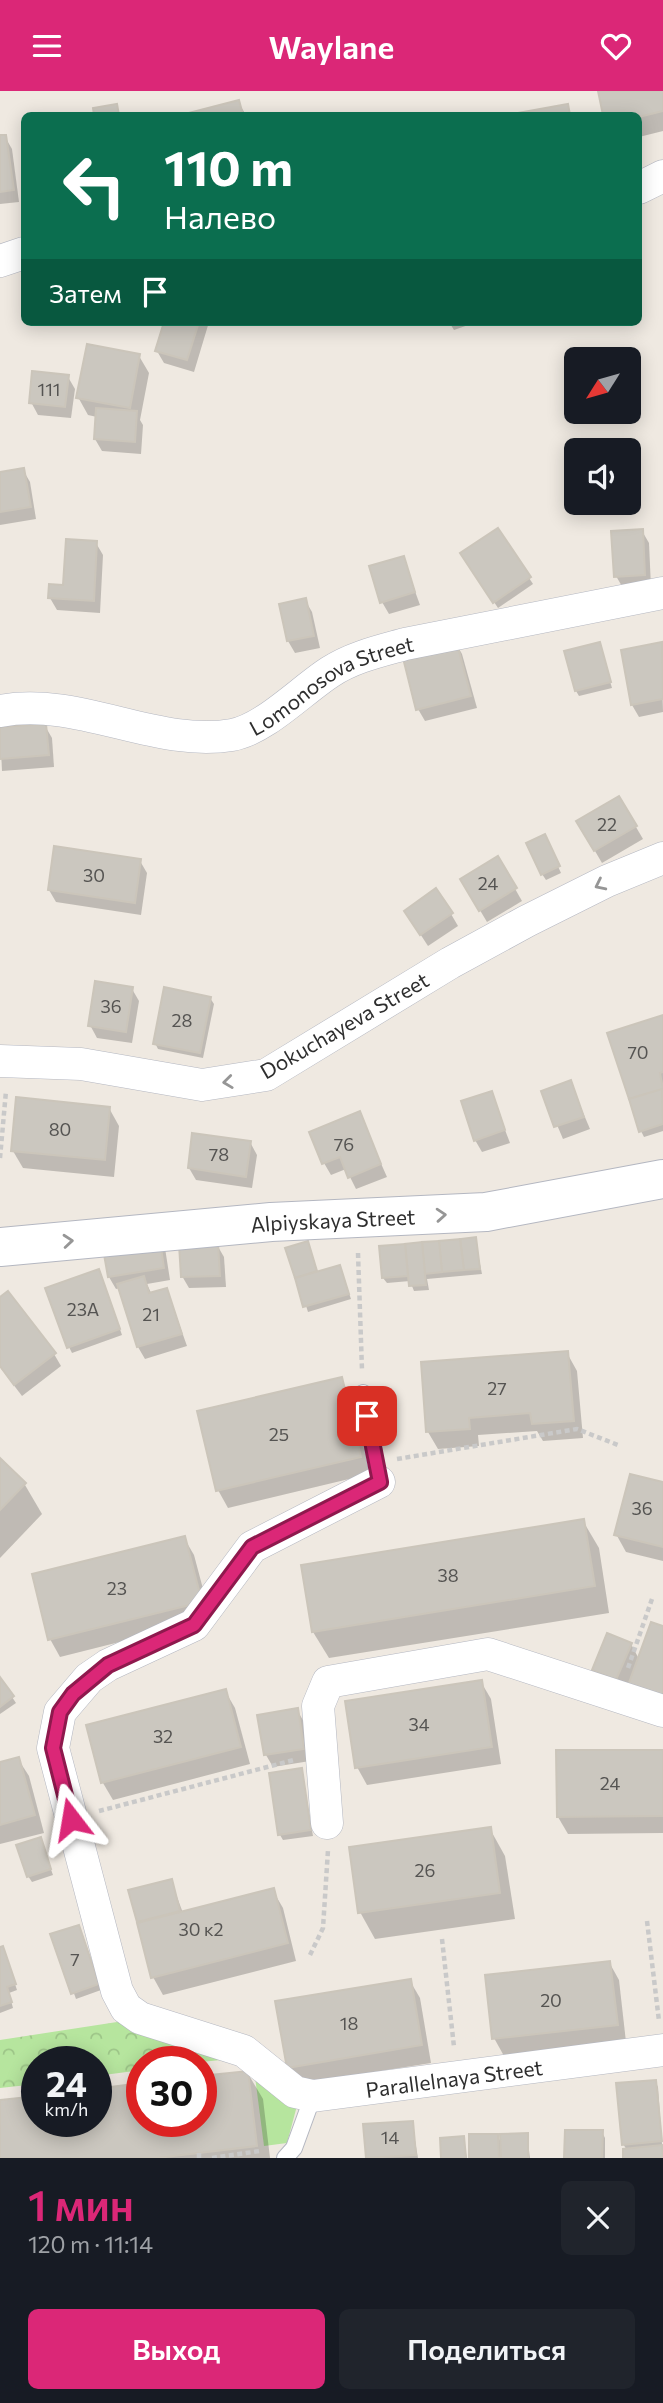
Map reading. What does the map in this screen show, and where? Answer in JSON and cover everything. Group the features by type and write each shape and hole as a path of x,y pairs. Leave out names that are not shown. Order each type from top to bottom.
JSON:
{"street":[{"path":"642,186 663,176"},
{"path":"0,261 21,254"},
{"name":"Lomonosova Street","path":"0,711 18,708 61,710 181,734 207,737 235,735 262,721 332,670 366,655 405,644 663,593"},
{"name":"Dokuchayeva Street","path":"3,1076 80,1064 202,1085 266,1076 450,963 607,881 663,858"},
{"name":"Alpiyskaya Street","path":"0,1247 271,1222 486,1212 663,1179"},
{"path":"313,2096 295,2092 244,2051 140,2018 126,2008 117,1991 53,1748 60,1712 73,1694 108,1665 194,1625 252,1547 377,1472"},
{"path":"327,1823 318,1706 328,1682 488,1654 663,1711"},
{"name":"Parallelnaya Street","path":"313,2096 663,2050"}],"lane":[{"path":"363,1393 377,1472"},
{"path":"285,2158 294,2148 313,2096"}],"path":[{"path":"0,1158 3,1076"},
{"path":"357,1220 363,1393"},
{"path":"377,1472 577,1429 618,1445"},
{"path":"618,1695 652,1599"},
{"path":"71,1819 321,1752"},
{"path":"310,1955 323,1928 329,1876 327,1823"},
{"path":"647,1921 663,2050"},
{"path":"442,1939 458,2075"},
{"path":"212,2158 260,2151"}],"green space":[{"path":"130,2020 197,2046 126,2046 126,2072 112,2074 112,2046 21,2046 21,2086 0,2088 0,2040"},
{"path":"217,2054 231,2059 217,2060"},
{"path":"254,2069 298,2102 287,2143 264,2146"}],"building":[{"path":"598,91 663,91 663,111 642,116 642,112 602,112"},
{"path":"239,100 242,112 193,112"},
{"path":"117,104 118,112 94,112 93,108"},
{"path":"568,104 569,112 523,112"},
{"path":"0,135 6,135 14,190 0,192"},
{"path":"163,326 198,326 187,360 155,351"},
{"path":"87,344 140,354 130,408 76,398"},
{"path":"32,371 69,375 65,407 29,403"},
{"path":"96,408 137,411 135,442 94,439"},
{"path":"24,468 31,507 0,512 0,472"},
{"path":"498,528 531,577 493,603 460,553"},
{"path":"643,529 645,575 614,577 611,531"},
{"path":"66,539 97,541 94,601 48,598 49,584 63,585"},
{"path":"404,556 415,592 380,603 369,566"},
{"path":"306,598 314,636 287,641 279,604"},
{"path":"456,640 471,696 416,710 402,654"},
{"path":"600,642 611,682 575,691 564,651"},
{"path":"662,642 663,699 631,705 621,650"},
{"path":"46,724 49,755 0,759 0,727"},
{"path":"619,796 637,826 594,851 576,821"},
{"path":"545,834 560,866 541,875 526,843"},
{"path":"54,846 141,859 135,903 48,890"},
{"path":"498,856 517,888 479,911 460,879"},
{"path":"436,888 453,913 420,935 404,911"},
{"path":"95,981 133,987 126,1032 88,1026"},
{"path":"164,987 211,997 200,1053 153,1044"},
{"path":"663,1015 663,1072 660,1073 663,1089 629,1099 607,1033"},
{"path":"571,1080 584,1117 554,1127 541,1091"},
{"path":"662,1089 663,1124 639,1132 629,1099"},
{"path":"492,1091 505,1130 474,1141 461,1101"},
{"path":"16,1097 110,1107 105,1160 11,1151"},
{"path":"360,1111 381,1164 348,1178 340,1157 322,1164 309,1132"},
{"path":"192,1133 251,1141 246,1177 188,1168"},
{"path":"159,1234 164,1268 108,1277 102,1243"},
{"path":"476,1237 480,1269 464,1270 460,1239"},
{"path":"460,1239 464,1270 442,1272 439,1241"},
{"path":"308,1241 317,1271 295,1278 285,1248"},
{"path":"439,1241 442,1272 425,1274 422,1242"},
{"path":"422,1242 426,1285 409,1286 405,1244"},
{"path":"218,1243 220,1276 181,1277 179,1244"},
{"path":"405,1244 408,1276 382,1278 379,1246"},
{"path":"340,1265 349,1294 303,1307 295,1278"},
{"path":"99,1269 120,1329 67,1348 45,1288"},
{"path":"144,1276 149,1293 167,1288 182,1334 137,1347 117,1284"},
{"path":"8,1291 56,1353 14,1385 0,1366 0,1297"},
{"path":"568,1351 574,1421 532,1424 530,1413 469,1418 470,1429 426,1432 421,1362"},
{"path":"342,1377 361,1457 216,1491 197,1411"},
{"path":"0,1458 26,1483 0,1510"},
{"path":"630,1474 663,1482 663,1547 614,1535"},
{"path":"584,1519 595,1586 312,1632 301,1565"},
{"path":"185,1536 202,1602 48,1640 32,1574"},
{"path":"651,1622 663,1626 663,1705 626,1691"},
{"path":"607,1633 632,1643 616,1680 592,1670"},
{"path":"0,1677 14,1696 0,1707"},
{"path":"482,1680 492,1747 355,1768 345,1701"},
{"path":"226,1689 241,1747 101,1783 86,1725"},
{"path":"298,1708 304,1749 264,1755 257,1715"},
{"path":"556,1750 663,1750 663,1816 557,1817"},
{"path":"19,1757 35,1815 0,1825 0,1762"},
{"path":"302,1768 311,1830 278,1835 269,1773"},
{"path":"491,1827 500,1893 358,1913 349,1847"},
{"path":"41,1837 51,1869 27,1877 16,1845"},
{"path":"172,1879 180,1911 137,1922 128,1890"},
{"path":"274,1888 288,1943 151,1978 137,1923"},
{"path":"79,1925 99,1984 71,1994 50,1934"},
{"path":"3,1946 16,1984 7,1987 12,2002 0,2006 0,1947"},
{"path":"610,1961 618,2025 492,2039 485,1975"},
{"path":"411,1979 422,2045 287,2068 275,2001"},
{"path":"248,2071 257,2146 157,2158 0,2158 0,2100 21,2098 21,2137 112,2137 112,2087 126,2085 126,2137 217,2137 217,2074"},
{"path":"656,2080 662,2141 622,2145 616,2083"},
{"path":"413,2121 416,2155 366,2158 363,2124"},
{"path":"565,2130 603,2130 602,2158 564,2158"},
{"path":"528,2133 528,2158 501,2158 500,2134"},
{"path":"469,2134 498,2134 499,2158 469,2158"},
{"path":"464,2136 466,2158 441,2158 440,2138"},
{"path":"662,2145 663,2158 623,2158 623,2149"}],"route":[{"path":"71,1819 53,1748 60,1712 73,1694 89,1678 108,1665 184,1633 194,1625 252,1547 380,1482 367,1416"}]}
